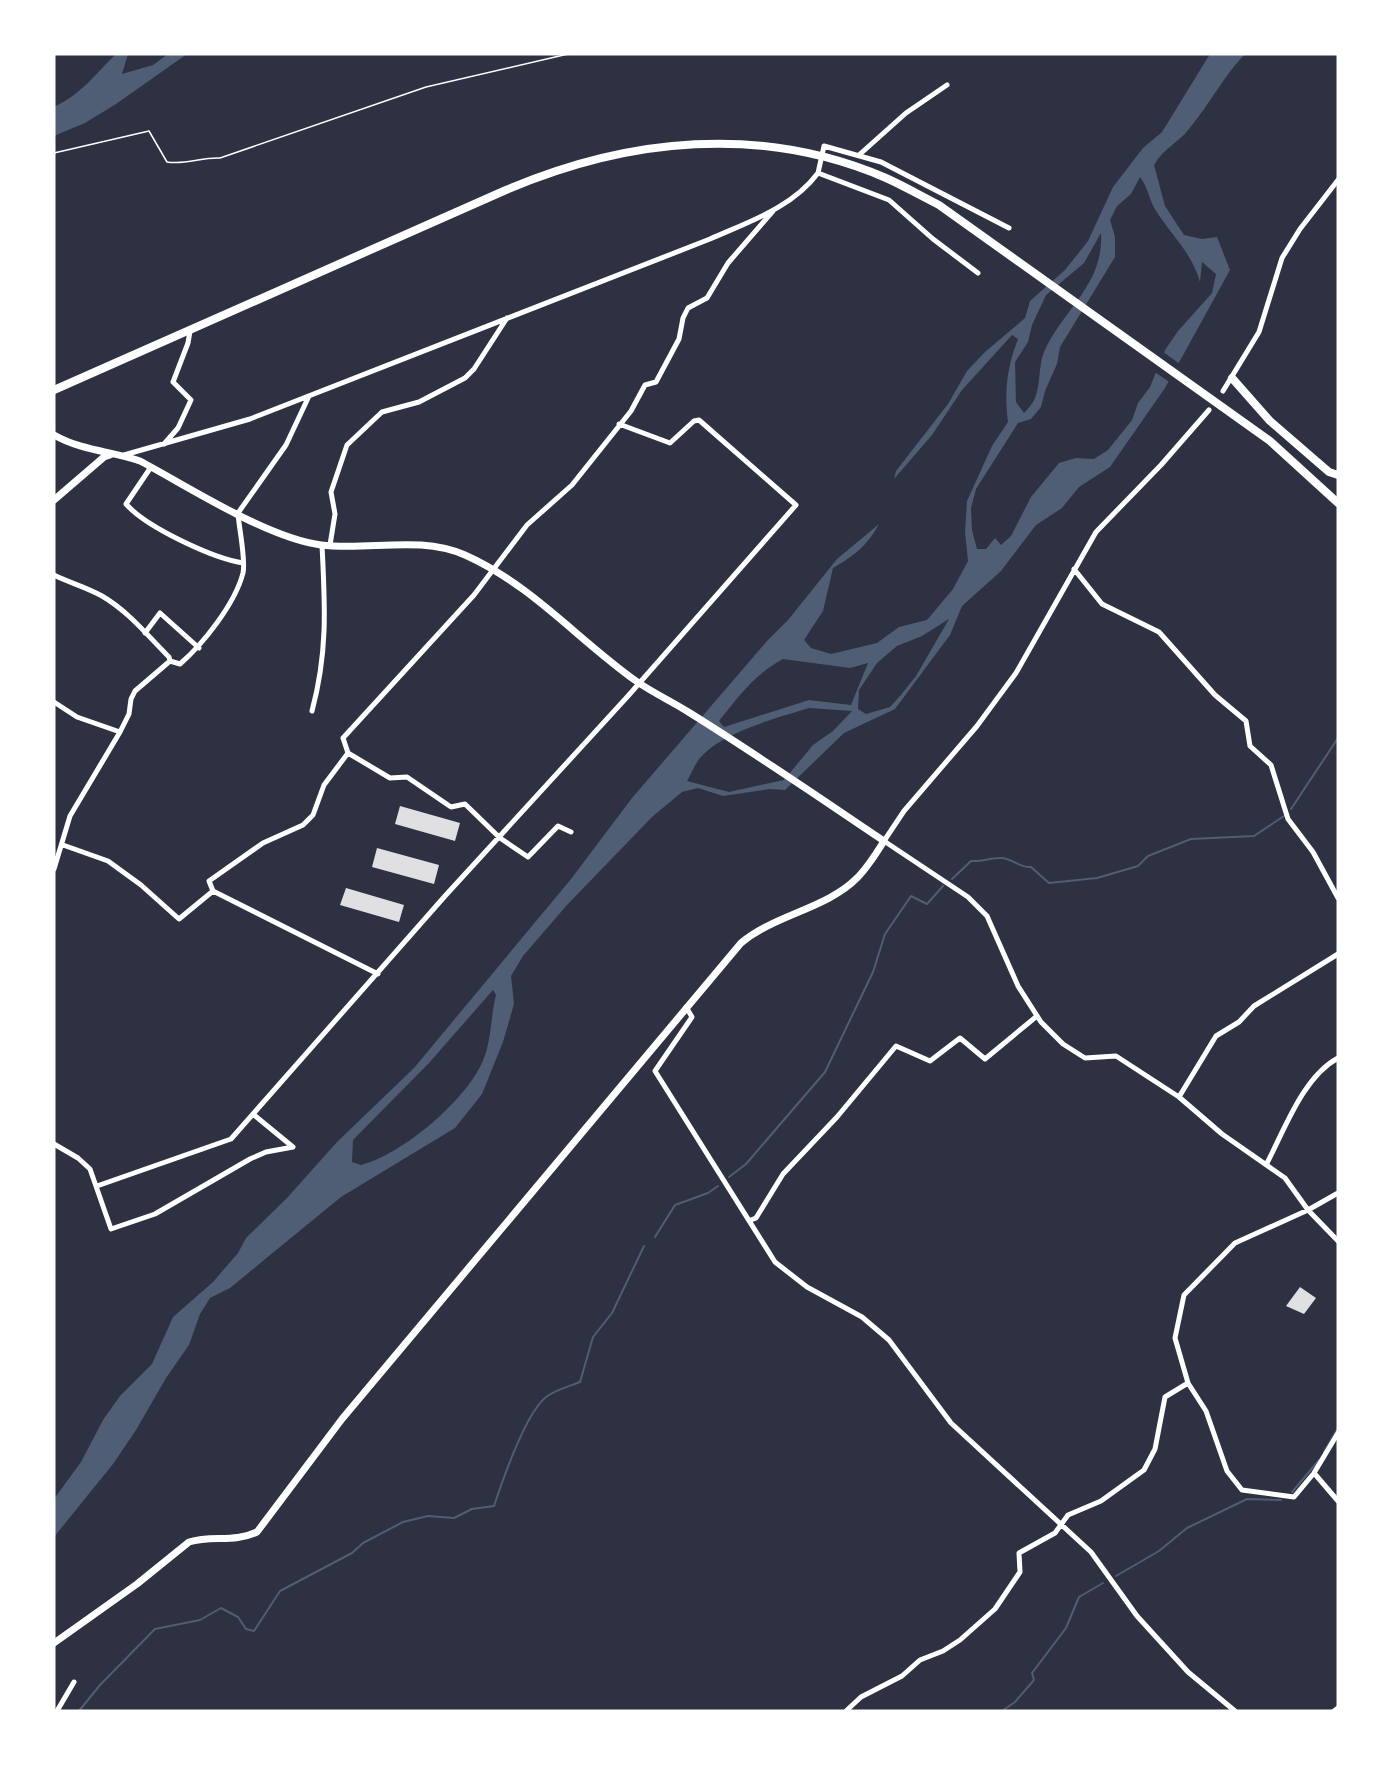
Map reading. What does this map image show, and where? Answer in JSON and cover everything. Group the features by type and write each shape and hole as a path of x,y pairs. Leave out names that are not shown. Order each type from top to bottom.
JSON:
{"main road":[{"path":"54,390 506,190 577,163 644,148 725,144 783,150 820,158 886,178 939,205 1270,441 1338,503"},
{"path":"1232,378 1270,421 1329,472 1338,475"}],"street":[{"path":"859,155 906,112 947,85"},
{"path":"54,500 104,457 124,455 163,445 250,419 710,239 773,211 808,186 818,173 824,146 881,162 1008,228"},
{"path":"818,173 889,200 933,239 978,273"},
{"path":"1223,391 1258,332 1282,258 1300,229 1338,180"},
{"path":"571,832 558,826 528,856 500,838 465,804 451,807 407,777 390,778 348,753 343,738 495,570 528,525 572,485 631,411 645,385 656,382 679,339 683,318 688,308 706,298 728,263 773,211"},
{"path":"312,711 324,657 326,545 335,514 331,492 347,445 382,412 419,402 465,378 507,318"},
{"path":"163,445 178,428 191,400 172,382 188,343 190,331"},
{"path":"170,661 180,664 199,648 222,615 243,572 238,513 286,445 309,396"},
{"path":"54,1642 137,1584 189,1542 198,1539 236,1539 257,1532 295,1477 342,1419 741,943 764,926 841,892 868,866 904,811 977,726 1010,682 1096,532 1161,465 1209,410"},
{"path":"97,1186 231,1139 795,505 699,420 694,421 670,442 619,424"},
{"path":"54,435 110,455"},
{"path":"124,455 151,466 238,513 296,540 326,545 425,545 449,549 495,570 533,594 597,652 638,683 687,711 968,897 987,916 1018,986 1037,1016 1053,1034 1076,1054 1085,1058 1116,1056 1179,1097 1222,1134 1286,1178 1308,1210 1338,1241"},
{"path":"151,466 126,504 130,509 145,522 161,530 228,561 243,563"},
{"path":"1074,569 1102,604 1159,632 1215,695 1246,721 1250,746 1271,765 1288,819 1313,852 1338,898"},
{"path":"54,575 104,597 146,633 170,657 170,661"},
{"path":"146,633 160,613 199,648"},
{"path":"54,869 70,816 120,732 135,691 170,661"},
{"path":"54,702 77,717 120,732"},
{"path":"348,753 324,785 313,815 303,825 263,843 209,881 213,891 378,974"},
{"path":"63,845 108,861 141,885 179,919 213,891"},
{"path":"1179,1097 1216,1036 1239,1022 1254,1006 1338,954"},
{"path":"686,1007 692,1017 655,1071 751,1220 775,1262 807,1287 862,1317 889,1340 951,1423 1091,1552 1137,1616 1188,1672 1235,1711"},
{"path":"751,1220 756,1218 783,1174 837,1117 896,1046 930,1061 960,1038 985,1059 1037,1016"},
{"path":"1267,1163 1304,1095 1320,1072 1338,1058"},
{"path":"54,1144 86,1163 97,1186 111,1229 155,1214 250,1159 266,1152 293,1148 254,1115"},
{"path":"1338,1194 1235,1243 1184,1295 1175,1338 1188,1383 1206,1411 1227,1471 1242,1490 1294,1497 1314,1473 1338,1433"},
{"path":"846,1711 861,1697 902,1676 920,1660 943,1651 960,1640 995,1609 1016,1581 1020,1572 1019,1553 1055,1533 1068,1515 1101,1501 1144,1470 1155,1449 1165,1397 1188,1383"},
{"path":"1314,1473 1338,1501"},
{"path":"57,1711 74,1682"}],"path":[{"path":"54,153 150,131 167,162 179,164 208,157 220,158 426,87 568,54"}],"water":[{"path":"116,54 128,54 122,74 153,65 168,54 187,54 116,104 85,123 54,136 54,107 81,90"},
{"path":"1210,54 1245,54 1189,129 1154,165 1165,206 1184,235 1202,239 1217,237 1230,270 1165,388 1110,467 1079,487 1062,508 1036,525 1001,571 962,606 950,635 895,709 844,733 785,790 770,789 723,796 698,788 682,792 652,817 567,905 523,956 511,976 514,1004 503,1042 482,1094 455,1128 341,1197 230,1288 210,1298 200,1314 189,1345 166,1378 136,1430 113,1464 54,1537 54,1499 81,1462 103,1420 120,1396 152,1364 173,1317 213,1282 238,1253 246,1238 287,1198 337,1142 414,1068 571,879 632,798 767,641 788,620 837,559 879,524 860,549 833,568 823,611 804,640 811,648 831,654 877,643 899,627 927,620 953,589 968,561 965,532 967,501 992,446 1008,422 1007,380 1018,339 1012,335 962,390 932,435 894,479 896,471 948,404 967,371 985,352 1025,318 1030,301 1065,270 1088,241 1113,187 1143,148 1162,132","holes":["1140,177 1156,211 1187,253 1200,282 1202,262 1216,274 1212,293 1178,331 1165,350 1150,387 1138,403 1132,420 1108,450 1094,459 1076,458 1059,463 1031,497 1011,536 1001,545 995,538 986,549 977,549 972,530 971,508 976,489 1018,423 1031,419 1041,407 1045,391 1057,364 1060,347 1115,257 1115,237 1110,220 1117,206 1131,194","1101,233 1096,267 1081,296 1061,323 1044,352 1037,393 1024,413 1016,402 1015,362 1028,342 1032,325 1046,295 1084,263","949,619 916,676 900,696 890,707 866,714 858,709 859,690 877,663 897,646 922,636","783,659 850,668 868,663 851,705 809,700 724,727 719,721 748,686","809,708 852,711 833,731 813,745 784,780 729,792 687,781 698,760 710,749 736,733","493,990 496,995 484,1059 459,1097 411,1139 377,1159 361,1165 352,1162 353,1140 429,1063"]}],"pier":[{"path":"1162,351 1181,365 1171,383 1153,371"}],"building":[{"path":"400,806 460,823 455,841 395,824"},
{"path":"377,848 439,865 434,884 372,867"},
{"path":"346,888 404,905 399,922 340,905"},
{"path":"1300,1287 1316,1298 1304,1314 1286,1306"}],"waterway":[{"path":"1291,809 1338,738"},
{"path":"952,879 971,861 999,858 1031,867 1049,883 1097,878 1138,866 1148,856 1191,839 1254,836 1284,816"},
{"path":"729,1177 746,1164 825,1072 873,972 885,934 911,896 927,904 943,886"},
{"path":"655,1237 675,1205 708,1193 718,1186"},
{"path":"79,1711 100,1685 155,1629 200,1620 221,1608 238,1617 246,1629 254,1631 280,1591 352,1553 363,1543 403,1522 428,1516 454,1518 472,1509 494,1506 530,1417 546,1397 580,1382 593,1337 612,1313 644,1246"},
{"path":"1324,1452 1338,1428"},
{"path":"1292,1492 1319,1460"},
{"path":"1116,1576 1159,1551 1187,1528 1247,1499 1281,1500"},
{"path":"1002,1711 1015,1702 1034,1680 1032,1673 1066,1628 1079,1597 1103,1583"}]}
